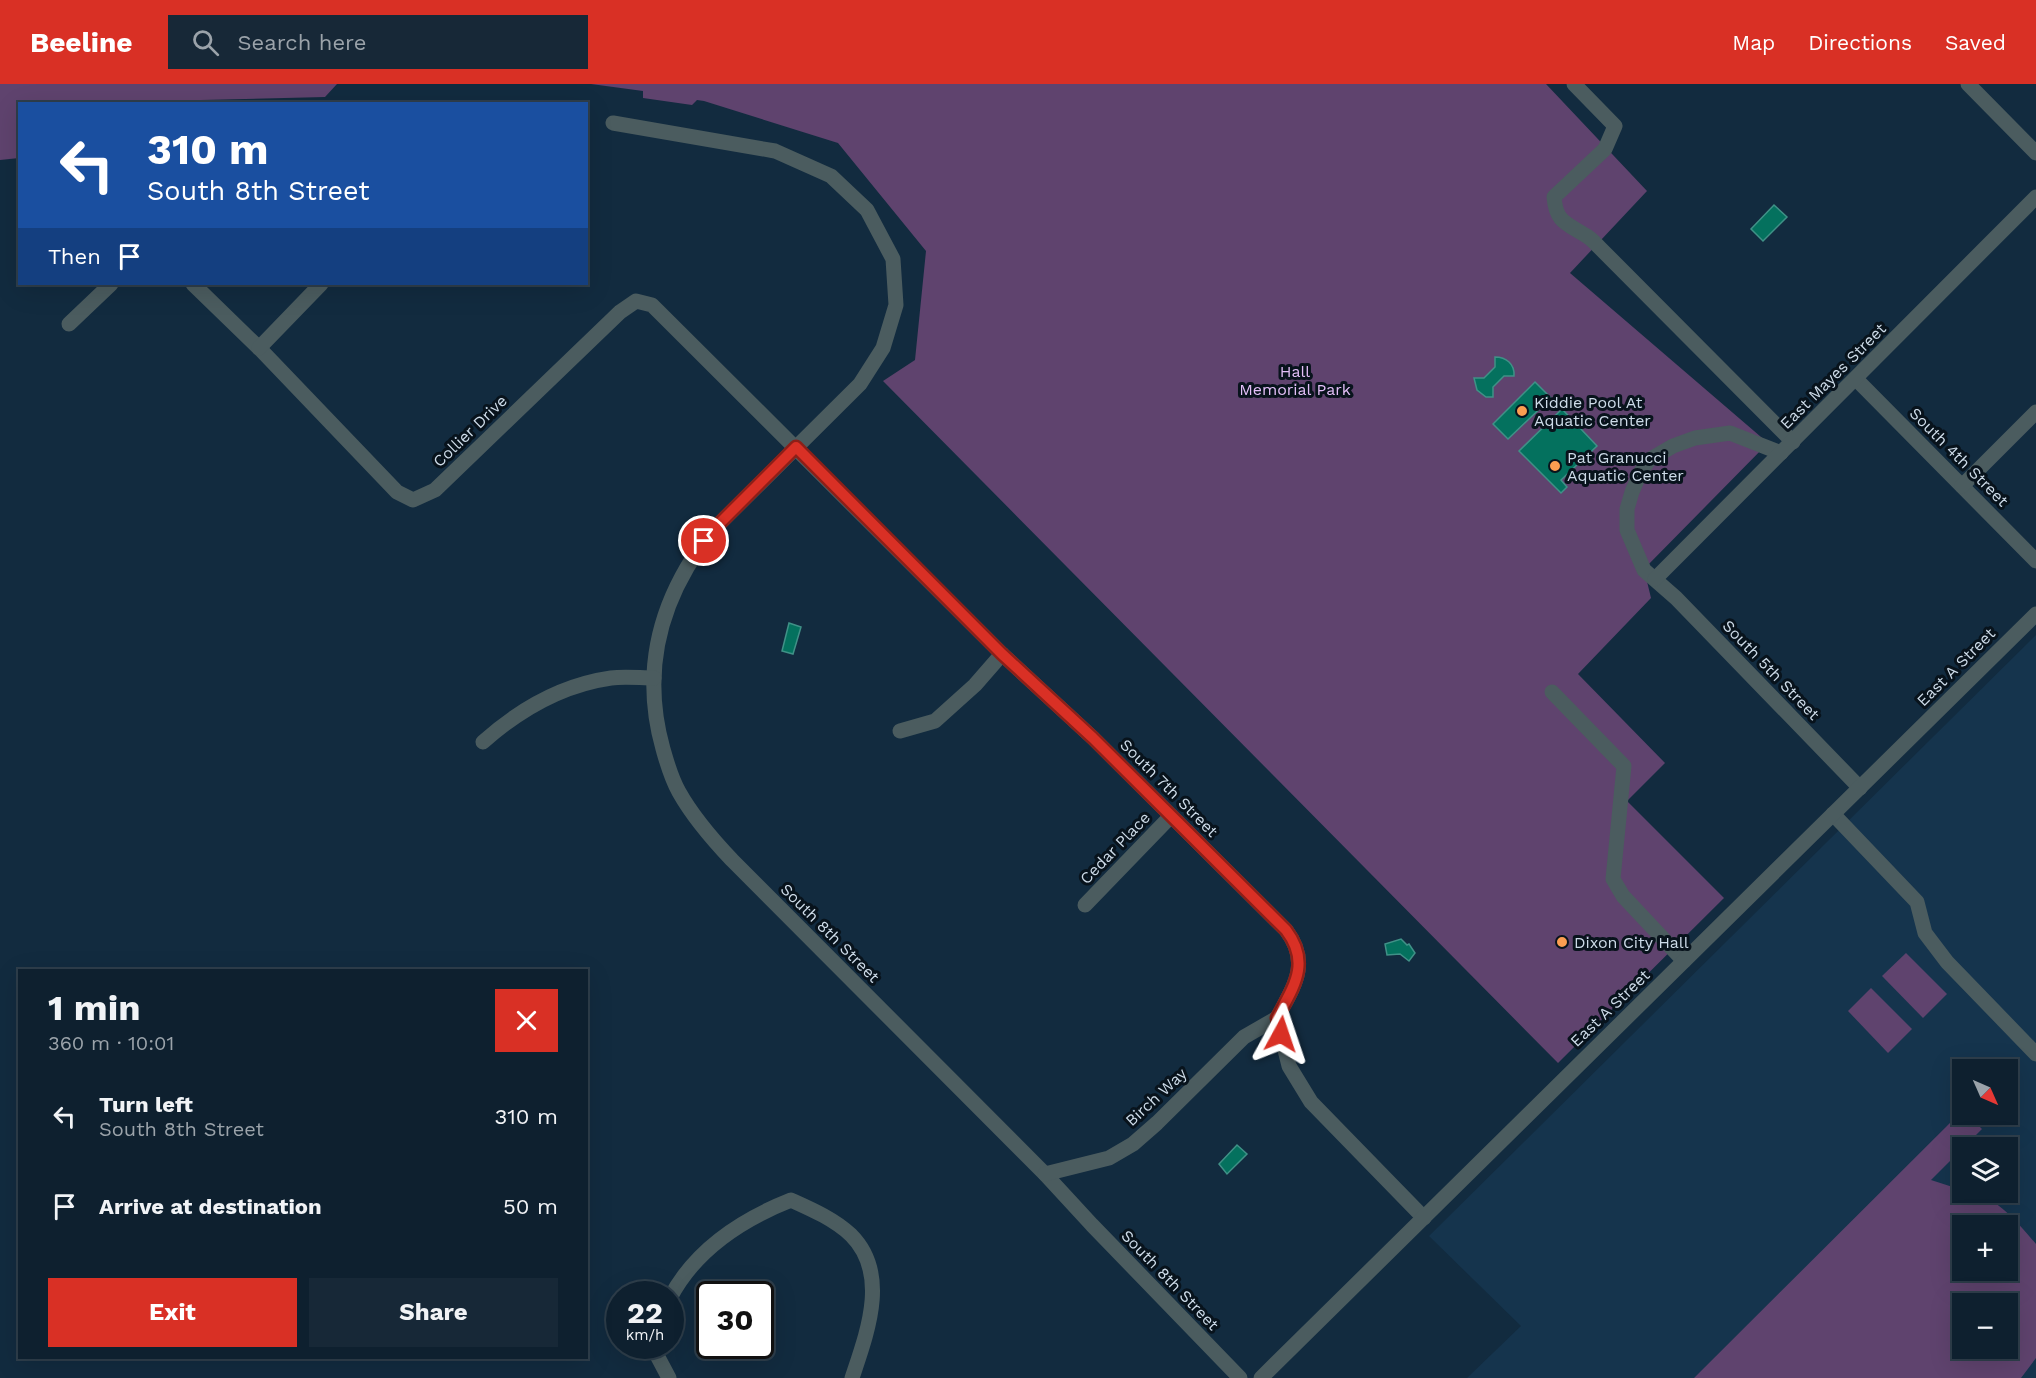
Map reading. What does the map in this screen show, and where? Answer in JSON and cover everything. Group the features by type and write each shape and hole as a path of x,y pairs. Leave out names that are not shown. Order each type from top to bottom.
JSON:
{"street":[{"path":"1574,84 1615,126 1605,149 1554,197 1555,209 1566,225 1587,236 1600,248 1793,442"},
{"path":"1968,84 2036,153"},
{"name":"South 8th Street","path":"613,123 775,150 831,176 867,210 893,259 896,305 883,348 860,384 713,530 694,553 669,602 661,626 654,678 654,702 659,734 669,771 690,811 708,835 1045,1174 1092,1226 1240,1378"},
{"name":"East Mayes Street","path":"1655,579 2036,197"},
{"path":"69,324 110,285"},
{"name":"Collier Drive","path":"194,285 398,492 413,500 435,490 620,312 636,301 652,305 776,427"},
{"path":"258,348 320,285"},
{"name":"South 4th Street","path":"1856,379 2036,561"},
{"path":"1962,486 2036,412"},
{"name":"South 7th Street","path":"776,427 1002,654 1093,738 1277,921 1294,941 1299,955 1299,968 1295,985 1277,1018"},
{"name":"South 5th Street","path":"1781,453 1730,433 1695,438 1673,447 1650,460 1640,473 1627,509 1627,530 1644,570 1860,788"},
{"name":"East A Street","path":"1261,1378 2036,614"},
{"path":"900,731 935,721 975,685 1002,654"},
{"path":"483,742 504,723 528,707 556,693 613,677 654,678"},
{"path":"1552,692 1624,766 1613,879 1623,896 1684,961"},
{"path":"1833,814 1917,902 1925,933 1947,962 2036,1054"},
{"name":"Cedar Place","path":"1085,905 1171,816"},
{"path":"1277,1018 1288,1066 1311,1102 1424,1218"},
{"name":"Birch Way","path":"1045,1174 1109,1158 1133,1144 1244,1038 1277,1018"},
{"path":"682,1281 694,1263 710,1248 761,1212 791,1200 822,1214 851,1235 866,1257 874,1283 871,1314 852,1378"},
{"path":"659,1359 669,1378"}],"shaded area":[{"path":"1774,205 1787,217 1763,241 1751,229"},
{"path":"1495,357 1509,362 1514,376 1504,376 1493,387 1493,397 1486,397 1477,390 1474,378 1484,378 1495,367"},
{"name":"Kiddie Pool At Aquatic Center","path":"1535,382 1551,398 1508,439 1493,424"},
{"name":"Pat Granucci Aquatic Center","path":"1562,409 1597,446 1561,480 1567,487 1561,493 1519,451"},
{"path":"789,623 801,627 793,654 782,651"},
{"path":"2036,635 2036,1378 1467,1378 1521,1326 1429,1236"},
{"path":"1401,939 1407,945 1409,944 1415,953 1409,961 1400,954 1387,955 1385,944"},
{"path":"1237,1145 1247,1154 1227,1174 1219,1164"}],"green space":[{"path":"0,84 337,84 325,97 180,102 18,102 18,158 0,160"},
{"name":"Hall Memorial Park","path":"591,84 1546,84 1647,191 1570,273 1768,443 1644,569 1651,598 1578,674 1665,763 1627,801 1724,898 1558,1063 883,381 915,360 926,251 838,143 704,101 697,100 692,105 643,98 643,91"},
{"path":"1906,953 1947,994 1923,1018 1882,976"},
{"path":"1871,988 1912,1029 1888,1053 1848,1011"},
{"path":"1952,1121 1952,1125 1978,1125 1982,1129 1974,1137 1952,1137 1952,1159 1931,1180 1952,1187 1952,1203 1994,1203 2010,1215 1952,1215 1952,1281 2018,1281 2018,1224 2036,1244 2036,1358 2021,1378 1694,1378"}],"place":[{"name":"Kiddie Pool At Aquatic Center","path":"1522,411"},
{"name":"Pat Granucci Aquatic Center","path":"1555,466"},
{"name":"Dixon City Hall","path":"1562,942"}],"route":[{"path":"704,541 796,447 1002,654 1093,738 1286,930 1294,941 1299,955 1299,968 1295,985 1277,1018 1281,1034"}]}
